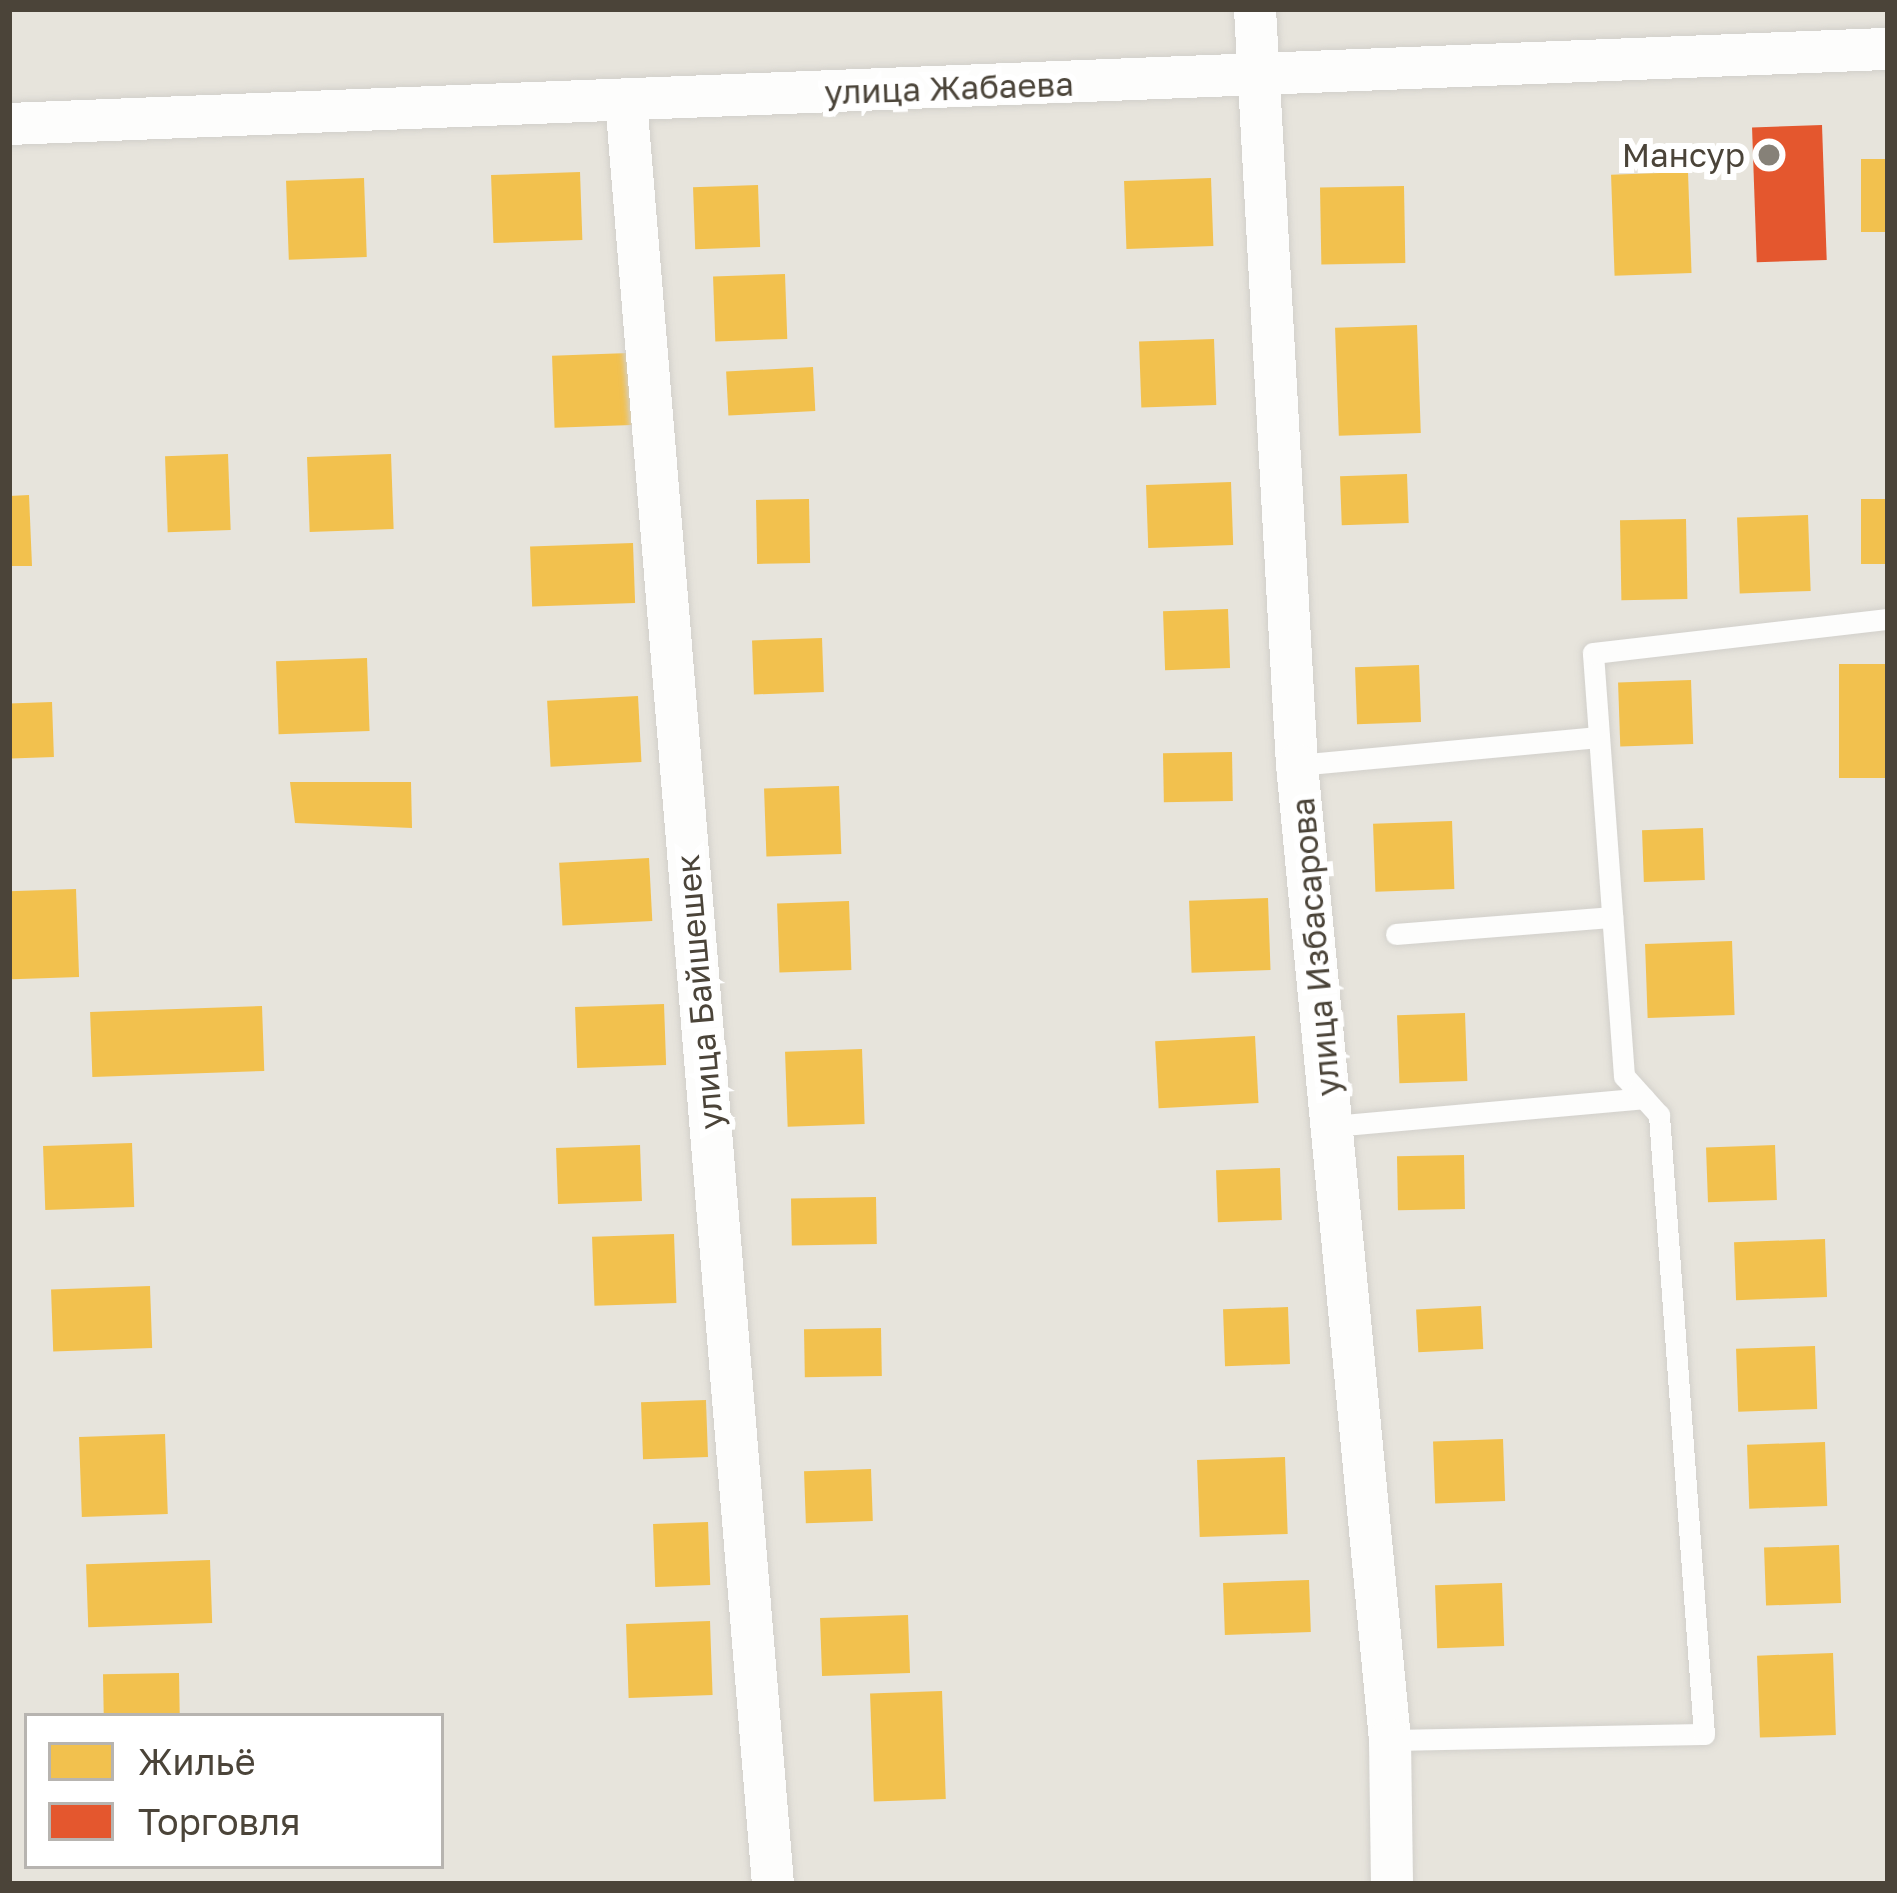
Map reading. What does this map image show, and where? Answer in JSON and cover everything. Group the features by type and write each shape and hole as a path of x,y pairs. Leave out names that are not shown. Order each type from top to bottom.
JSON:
{"street":[{"name":"улица Избасарова","path":"1255,9 1264,76 1298,765 1390,1740 1392,1884"},
{"name":"улица Жабаева","path":"9,124 1888,49"},
{"name":"улица Байшешек","path":"626,100 772,1884"}],"lane":[{"path":"1390,1740 1704,1734 1659,1115 1624,1076 1593,653 1888,619"},
{"path":"1298,765 1599,737"},
{"path":"1396,934 1612,917"},
{"path":"1332,1126 1643,1098"}],"shaded area":[{"path":"9,9 1888,9 1888,1884 9,1884"}],"building: Жильё":[{"path":"1861,159 1888,159 1888,232 1861,232"},
{"path":"580,172 582,240 493,243 491,175"},
{"path":"1688,172 1692,273 1615,276 1611,175"},
{"path":"364,178 367,257 289,260 286,181"},
{"path":"1211,178 1213,246 1126,249 1124,181"},
{"path":"758,185 760,247 695,249 693,187"},
{"path":"1404,186 1405,263 1321,264 1320,187"},
{"path":"785,274 787,339 715,341 713,277"},
{"path":"1417,325 1421,433 1339,436 1335,328"},
{"path":"1214,339 1216,405 1141,408 1139,342"},
{"path":"629,353 632,425 555,428 552,356"},
{"path":"813,367 815,411 728,415 726,372"},
{"path":"228,454 231,530 168,532 165,456"},
{"path":"391,454 394,529 310,532 307,457"},
{"path":"1407,474 1409,523 1342,525 1340,476"},
{"path":"1231,482 1233,545 1148,548 1146,485"},
{"path":"29,495 32,566 9,566 9,496"},
{"path":"809,499 810,563 757,564 756,500"},
{"path":"1861,499 1888,499 1888,564 1861,564"},
{"path":"1808,515 1811,591 1740,593 1737,517"},
{"path":"1686,519 1687,599 1621,600 1620,520"},
{"path":"633,543 635,603 532,607 530,547"},
{"path":"1228,609 1230,668 1165,670 1163,611"},
{"path":"822,638 824,692 754,694 752,640"},
{"path":"367,658 370,731 279,734 276,661"},
{"path":"1839,664 1888,664 1888,778 1839,778"},
{"path":"1419,665 1421,722 1357,724 1355,667"},
{"path":"1691,680 1693,744 1620,747 1618,683"},
{"path":"638,696 641,762 551,767 547,701"},
{"path":"52,702 54,757 11,758 9,704"},
{"path":"1232,752 1233,801 1164,802 1163,753"},
{"path":"290,782 411,782 412,828 295,823"},
{"path":"839,786 841,854 766,857 764,789"},
{"path":"1452,821 1454,889 1375,892 1373,824"},
{"path":"1703,828 1705,880 1644,882 1642,830"},
{"path":"649,858 652,921 562,926 559,863"},
{"path":"76,889 79,977 12,979 9,891"},
{"path":"1268,898 1271,970 1192,973 1189,901"},
{"path":"849,901 851,970 779,972 777,904"},
{"path":"1732,941 1735,1015 1648,1018 1645,944"},
{"path":"664,1004 666,1065 577,1068 575,1007"},
{"path":"262,1006 264,1071 92,1077 90,1012"},
{"path":"1465,1013 1467,1081 1399,1083 1397,1015"},
{"path":"1255,1036 1259,1103 1159,1108 1155,1041"},
{"path":"862,1049 865,1124 788,1127 785,1052"},
{"path":"132,1143 134,1207 45,1210 43,1146"},
{"path":"640,1145 642,1201 558,1204 556,1148"},
{"path":"1775,1145 1777,1200 1708,1202 1706,1147"},
{"path":"1464,1155 1465,1209 1398,1210 1397,1156"},
{"path":"1280,1168 1282,1220 1218,1222 1216,1170"},
{"path":"876,1197 877,1244 792,1245 791,1198"},
{"path":"674,1234 676,1303 594,1306 592,1237"},
{"path":"1825,1239 1827,1297 1736,1300 1734,1242"},
{"path":"150,1286 152,1348 53,1351 51,1289"},
{"path":"1481,1306 1483,1349 1418,1352 1416,1309"},
{"path":"1288,1307 1290,1364 1225,1366 1223,1309"},
{"path":"881,1328 882,1376 805,1377 804,1329"},
{"path":"1815,1346 1817,1409 1738,1412 1736,1349"},
{"path":"706,1400 708,1457 643,1459 641,1402"},
{"path":"165,1434 168,1514 82,1517 79,1437"},
{"path":"1503,1439 1505,1501 1435,1503 1433,1441"},
{"path":"1825,1442 1827,1506 1749,1509 1747,1445"},
{"path":"1285,1457 1288,1534 1200,1537 1197,1460"},
{"path":"871,1469 873,1521 806,1523 804,1471"},
{"path":"708,1522 710,1585 655,1587 653,1524"},
{"path":"1839,1545 1841,1603 1766,1606 1764,1548"},
{"path":"210,1560 212,1623 88,1627 86,1564"},
{"path":"1309,1580 1311,1632 1225,1635 1223,1583"},
{"path":"1502,1583 1504,1646 1437,1648 1435,1585"},
{"path":"908,1615 910,1673 822,1676 820,1618"},
{"path":"710,1621 713,1695 629,1698 626,1624"},
{"path":"1833,1653 1836,1735 1760,1738 1757,1656"},
{"path":"179,1673 180,1713 104,1713 103,1674"},
{"path":"942,1691 946,1799 874,1801 870,1694"}],"building: Торговля":[{"path":"1822,125 1827,260 1757,262 1752,127"}],"place":[{"name":"Мансур","path":"1769,155"}]}
